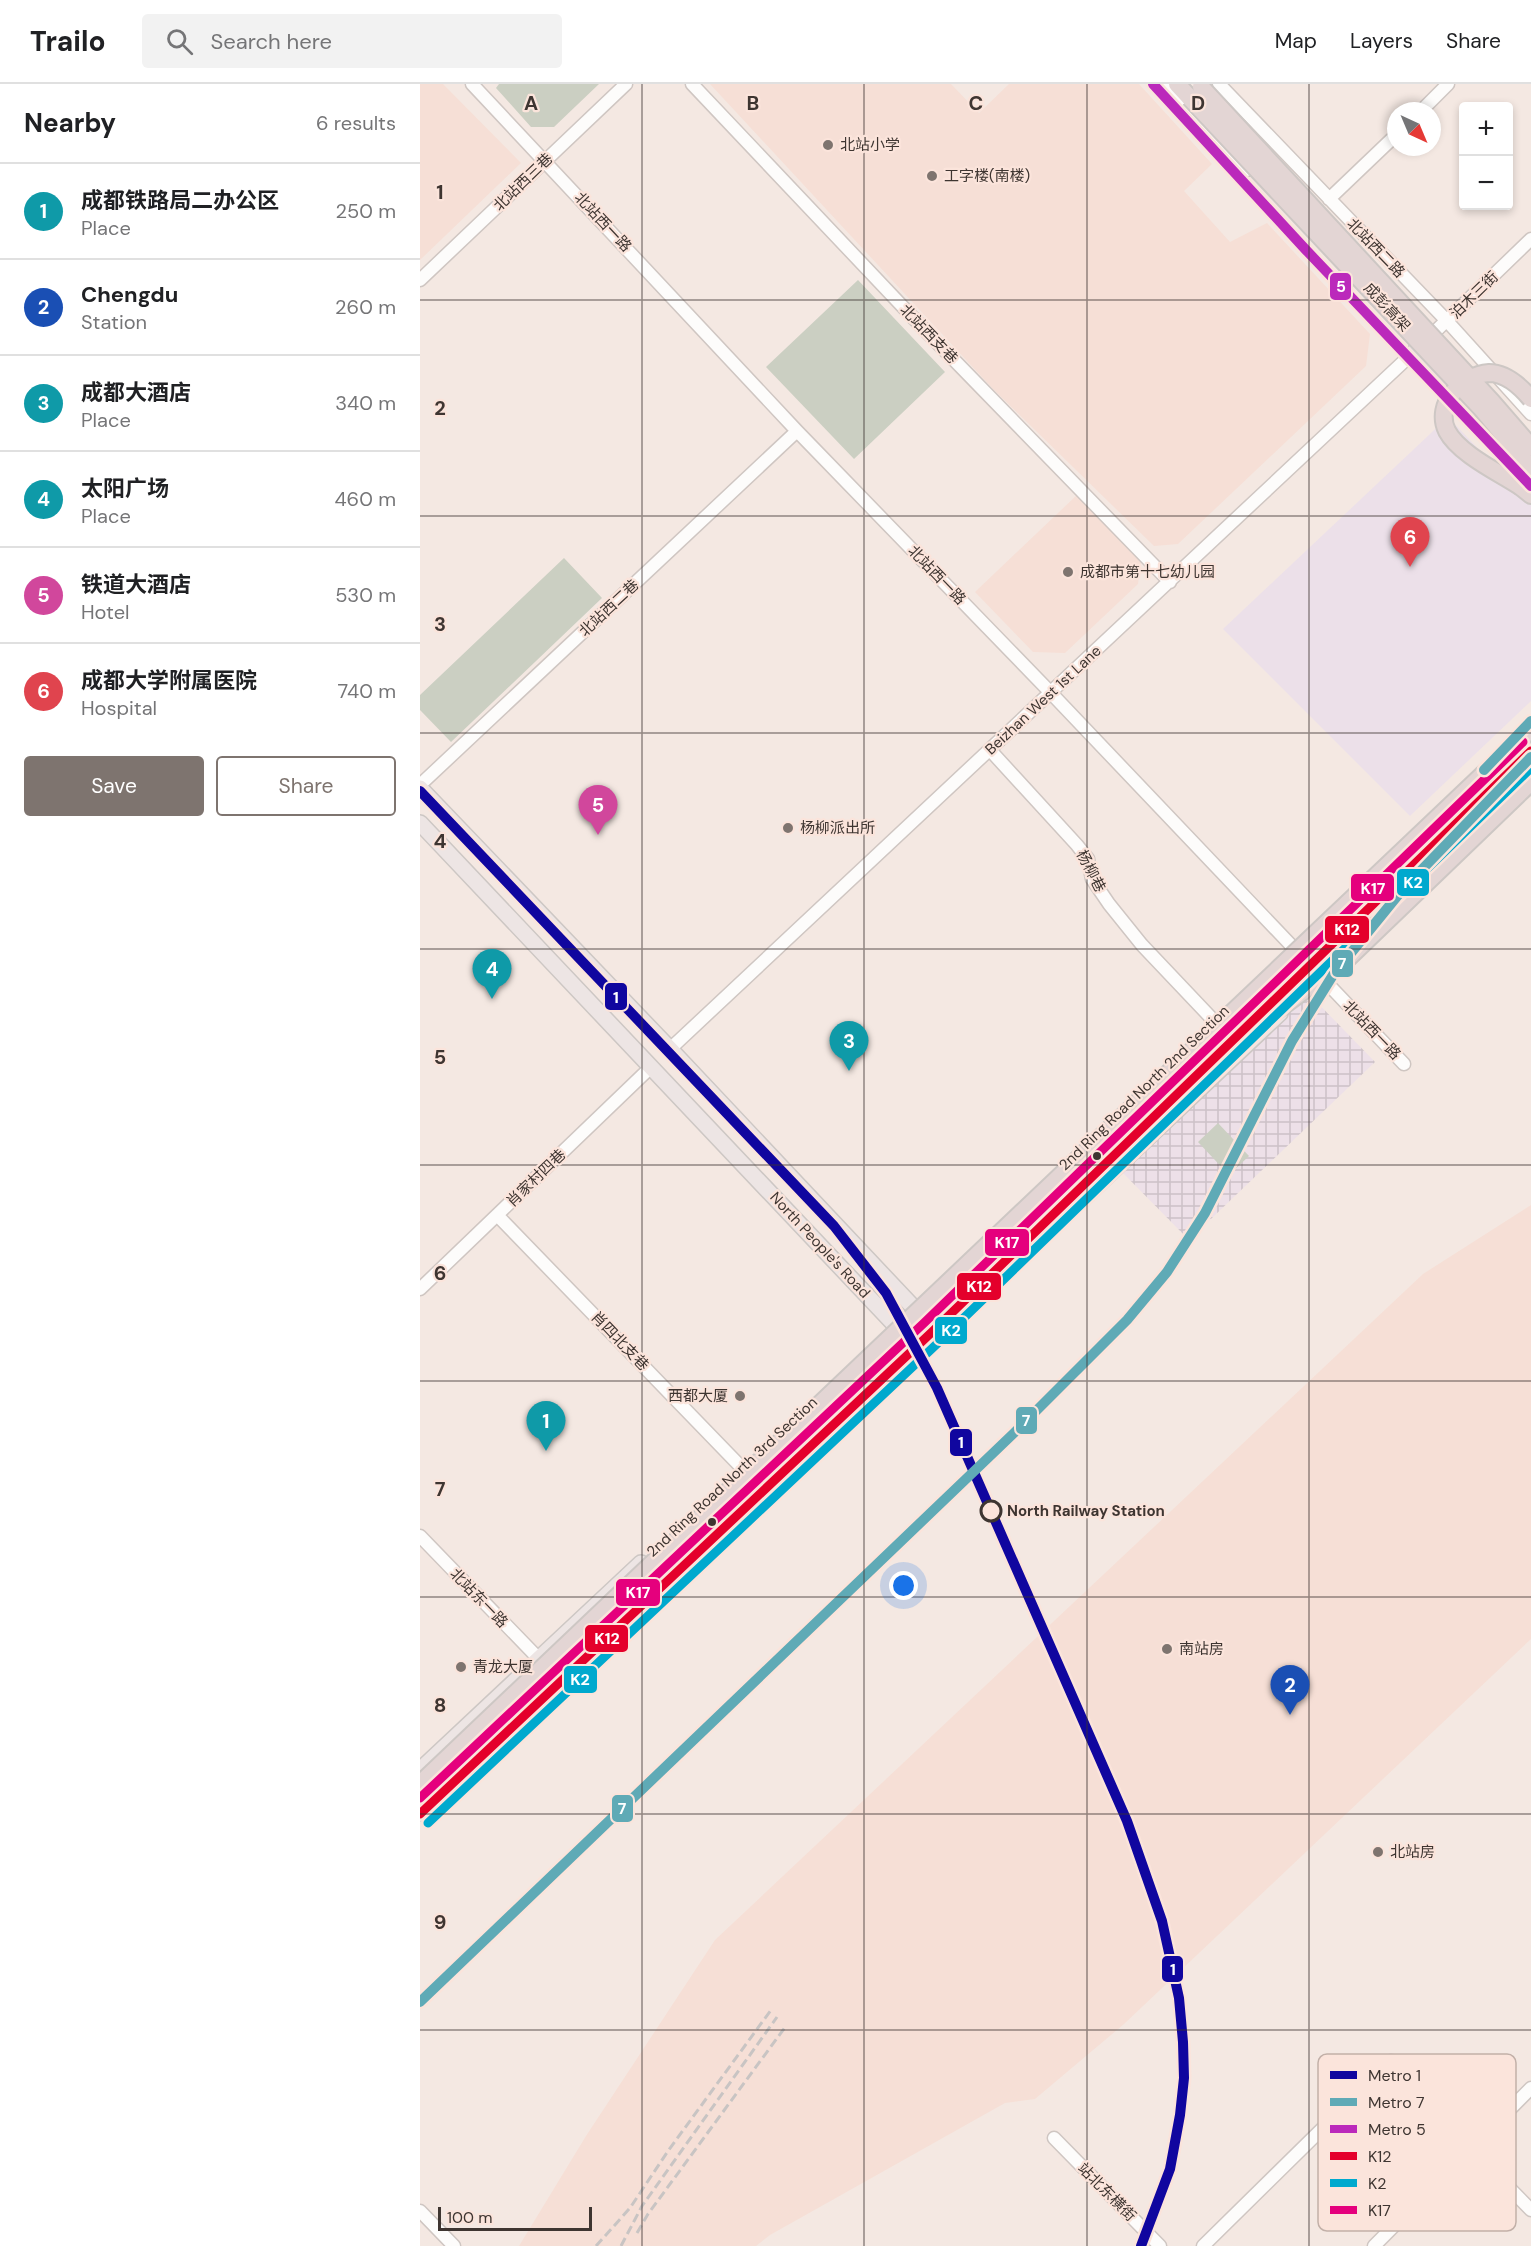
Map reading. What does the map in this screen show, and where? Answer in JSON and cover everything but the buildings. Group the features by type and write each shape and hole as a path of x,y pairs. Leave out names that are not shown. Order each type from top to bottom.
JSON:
{"highway":[{"path":"1177,84 1196,90"},
{"name":"成彭高架","path":"1196,90 1492,402 1531,447"},
{"name":"成彭高架","path":"1196,90 1481,408 1531,468"},
{"path":"1531,399 1509,378 1490,373 1471,377 1453,391 1443,413 1447,431 1459,446 1531,495"},
{"path":"420,1784 1531,729"},
{"path":"420,1814 932,1332 1531,751"},
{"path":"1212,1059 1347,958 1531,782"}],"main road":[{"path":"1416,350 1531,488"},
{"name":"2nd Ring Road North 2nd Section","path":"913,1307 1531,720"},
{"path":"420,1824 1320,975 1531,771"},
{"name":"North People's Road","path":"420,786 913,1307 932,1341"},
{"name":"North People's Road","path":"420,823 895,1325 932,1341"},
{"name":"2nd Ring Road North 3rd Section","path":"420,1770 913,1307"}],"street":[{"name":"北站西一路","path":"472,84 798,431 1404,1064"},
{"name":"北站西三巷","path":"420,280 626,84"},
{"name":"北站西支巷","path":"692,84 921,326 1170,582"},
{"path":"1165,84 1416,350"},
{"name":"北站西二路","path":"1219,84 1447,321 1531,414"},
{"path":"1429,102 1448,84"},
{"path":"1329,199 1387,144"},
{"name":"泊木三街","path":"1416,350 1531,239"},
{"name":"Beizhan West 1st Lane","path":"670,1049 1416,350"},
{"name":"北站西二巷","path":"420,786 798,431"},
{"name":"杨柳巷","path":"990,750 1088,859 1092,879 1142,945 1214,1021"},
{"name":"肖家村四巷","path":"420,1288 651,1067"},
{"name":"肖四北支巷","path":"497,1215 742,1468"},
{"name":"北站东一路","path":"420,1536 538,1659"},
{"path":"1516,2103 1531,2088"},
{"path":"1203,2246 1318,2133"},
{"name":"站北东横街","path":"1054,2138 1160,2246"},
{"path":"1516,2195 1531,2210"},
{"path":"420,2211 454,2246"},
{"path":"1374,2246 1389,2231"}],"shaded area":[{"path":"420,84 443,84 521,163 420,260"},
{"path":"499,84 599,84 554,127 531,127 496,88"},
{"path":"710,84 951,84 979,113 1009,84 1139,84 1212,164 1184,191 1230,242 1267,223 1370,334 1366,366 1178,544 1154,546 993,389"},
{"path":"858,280 945,372 854,459 766,367"},
{"path":"1448,417 1531,504 1531,701 1410,816 1223,629"},
{"name":"成都市第十七幼儿园","path":"1078,494 1141,560 1138,584 1065,653 1033,652 975,592"},
{"path":"564,558 602,598 451,742 420,710 420,695"},
{"path":"1307,992 1375,1062 1189,1240 1120,1170"},
{"path":"1218,1123 1249,1156 1229,1175 1198,1142"},
{"path":"1531,1205 1531,1639 1124,2024 1035,2099 1005,2103 770,2235 756,2246 519,2246 586,2136 715,1940 1423,1274"}],"railway":[{"path":"596,2246 630,2208 668,2151 771,2010"},
{"path":"621,2246 642,2206 777,2017"},
{"path":"637,2233 648,2214 786,2026"}],"metro line":[{"name":"5","path":"1153,84 1306,250 1531,486"},
{"name":"7","path":"1484,770 1531,721"},
{"name":"7","path":"420,2002 1014,1433 1127,1320 1167,1272 1205,1213 1292,1041 1333,975 1403,889 1531,757"},
{"name":"1","path":"420,791 834,1226 886,1293 937,1388 1127,1821 1162,1921 1179,1998 1184,2078 1170,2169 1141,2246"}],"transit line":[{"name":"K17","path":"420,1798 924,1323 1523,742"},
{"name":"K12","path":"420,1814 932,1332 1531,751"},
{"name":"K2","path":"428,1823 940,1341 1531,768"}],"place":[{"name":"北站小学","path":"828,145"},
{"name":"工字楼(南楼)","path":"932,176"},
{"name":"成都大学附属医院","path":"1410,567"},
{"name":"成都市第十七幼儿园","path":"1068,572"},
{"name":"杨柳派出所","path":"788,828"},
{"name":"铁道大酒店","path":"598,835"},
{"name":"太阳广场","path":"492,999"},
{"name":"成都大酒店","path":"849,1071"},
{"name":"西都大厦","path":"740,1396"},
{"name":"成都铁路局二办公区","path":"546,1451"},
{"name":"North Railway Station","path":"991,1511"},
{"name":"南站房","path":"1167,1649"},
{"name":"青龙大厦","path":"461,1667"},
{"name":"Chengdu","path":"1290,1715"},
{"name":"北站房","path":"1378,1852"}]}
